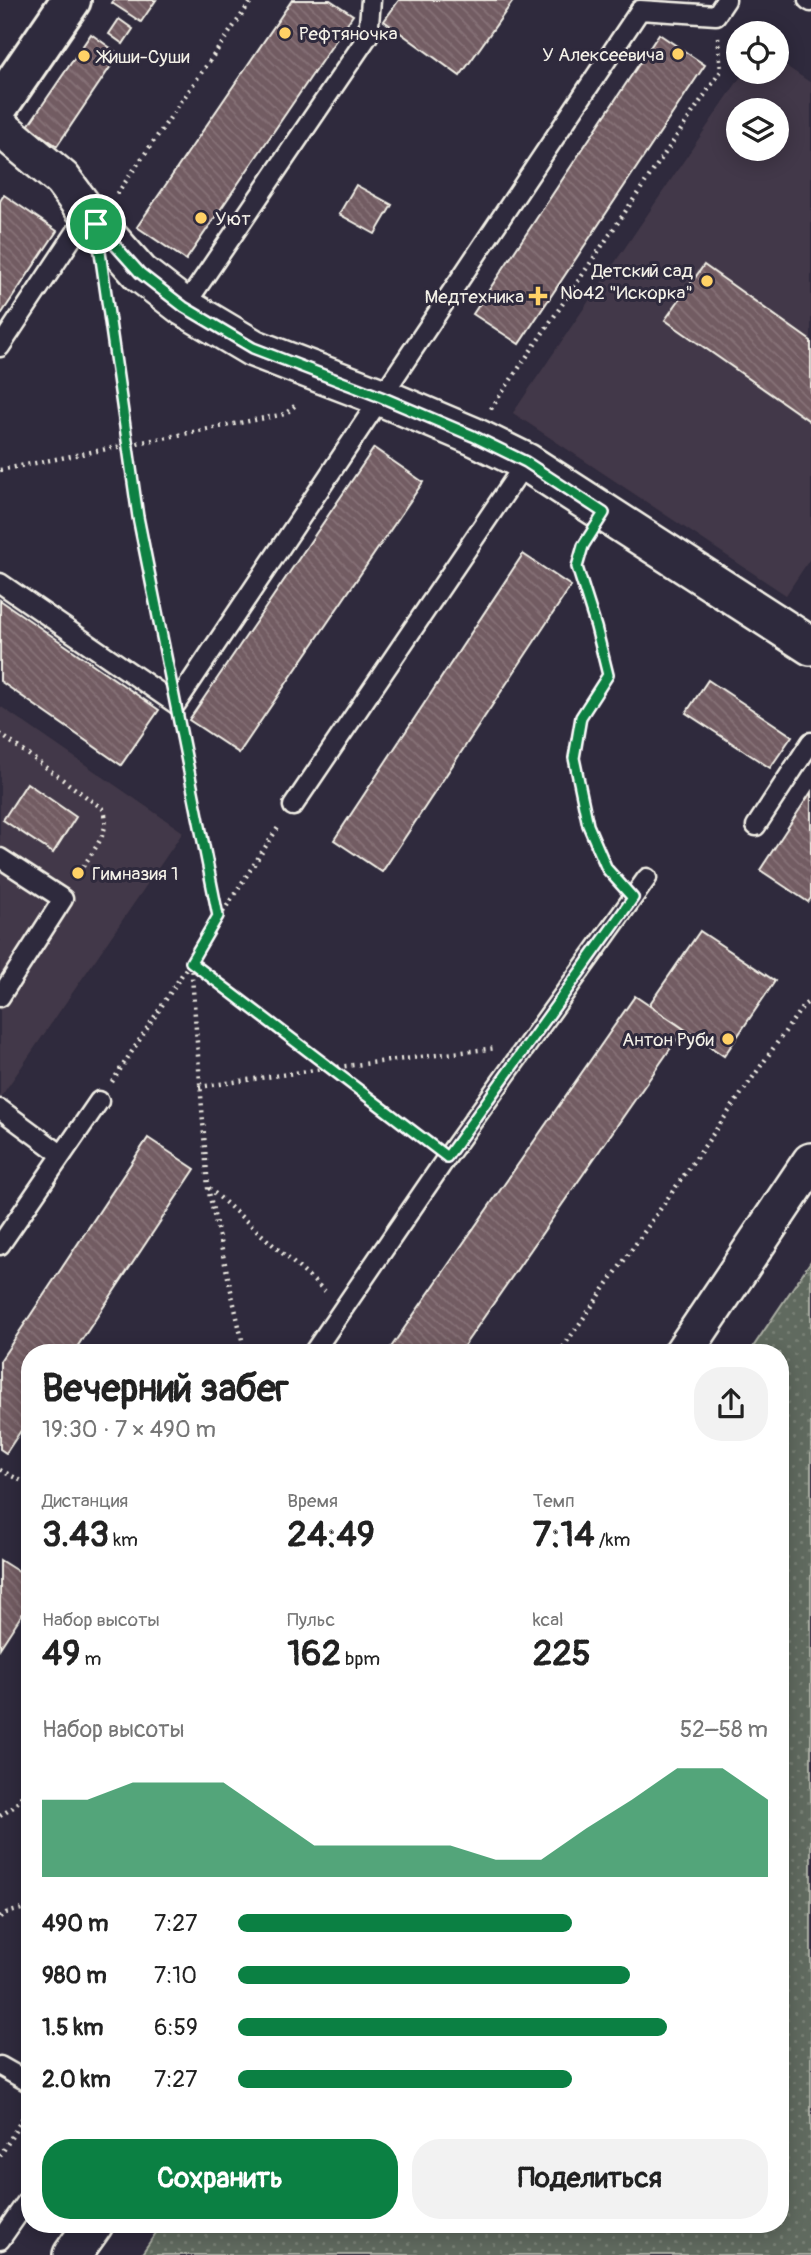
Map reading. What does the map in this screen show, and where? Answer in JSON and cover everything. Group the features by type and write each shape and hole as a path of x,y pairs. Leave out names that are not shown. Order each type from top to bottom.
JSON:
{"street":[{"path":"0,104 71,0"},
{"path":"0,127 62,179 92,219 140,273 184,307 253,348 381,397 526,462 811,646"},
{"path":"689,1344 811,1162"}],"lane":[{"path":"184,307 368,36 371,0"},
{"path":"0,583 176,704 640,10 721,8"},
{"path":"0,347 92,219"},
{"path":"293,806 526,462"},
{"path":"756,826 811,741"},
{"path":"0,858 63,899 0,997"},
{"path":"319,1344 447,1157 647,878"},
{"path":"0,1245 99,1101"},
{"path":"0,1109 62,1155"},
{"path":"0,2066 21,2078"},
{"path":"0,2240 21,2210"}],"path":[{"path":"92,219 252,0"},
{"path":"473,436 721,71 721,8"},
{"path":"104,279 126,445 218,916"},
{"path":"0,470 285,414 328,378"},
{"path":"604,513 583,546 577,567 608,675 581,717 574,758 588,825 607,869 633,898"},
{"path":"0,734 103,808 107,817 106,828 63,899"},
{"path":"99,1101 191,962 218,916 293,806"},
{"path":"191,962 447,1157"},
{"path":"191,962 208,1188 243,1344"},
{"path":"565,1344 803,1006 811,1000"},
{"path":"199,1087 493,1047 521,1053"},
{"path":"208,1188 343,1307"},
{"path":"0,1469 21,1480"},
{"path":"0,1816 15,1806 21,1797"},
{"path":"0,1917 21,1909"},
{"path":"0,2156 21,2122"}],"shaded area":[{"name":"Детский сад №42 \"Искорка\"","path":"789,68 811,83 811,557 786,595 513,413 726,99 726,161 789,161 789,98 726,98 736,84 789,84"},
{"name":"Гимназия 1","path":"0,706 183,832 0,1098"}],"green space":[{"path":"811,1261 811,2255 141,2255 156,2233 789,2233 789,1344 755,1344"}],"building":[{"path":"114,0 156,0 141,22 112,3"},
{"path":"292,0 330,0 353,15 186,260 137,227"},
{"path":"399,0 513,1 460,76 384,21"},
{"path":"119,19 133,29 123,44 109,34"},
{"path":"91,34 119,54 57,146 28,126"},
{"path":"659,34 705,65 519,344 473,314"},
{"path":"356,185 392,205 375,234 339,214"},
{"path":"4,195 57,231 0,316 0,201"},
{"path":"704,265 811,341 811,422 665,320"},
{"path":"374,448 423,482 239,753 189,720"},
{"path":"523,554 571,586 382,872 334,840"},
{"path":"0,600 159,710 121,765 0,681"},
{"path":"708,680 792,736 770,768 686,713"},
{"path":"27,783 76,817 53,853 3,820"},
{"path":"811,792 811,898 808,902 760,870"},
{"path":"700,931 775,981 724,1056 649,1005"},
{"path":"635,996 684,1029 465,1344 393,1344"},
{"path":"148,1138 195,1169 79,1344 21,1344 21,1430 6,1453 0,1449 0,1361"},
{"path":"0,1560 21,1573 21,1616 0,1648"}],"place":[{"name":"Рефтяночка","path":"285,33"},
{"name":"У Алексеевича","path":"678,54"},
{"name":"Жиши-Суши","path":"84,56"},
{"name":"Уют","path":"201,218"},
{"name":"Детский сад №42 \"Искорка\"","path":"707,281"},
{"name":"Медтехника","path":"538,296"},
{"name":"Гимназия 1","path":"78,873"},
{"name":"Антон Руби","path":"728,1039"}],"route":[{"path":"96,224 140,273 184,307 253,348 473,436 526,462 604,513 583,546 577,567 608,675 581,717 574,758 588,825 607,869 633,898 447,1157 191,962 218,916 138,517 96,224"}]}
